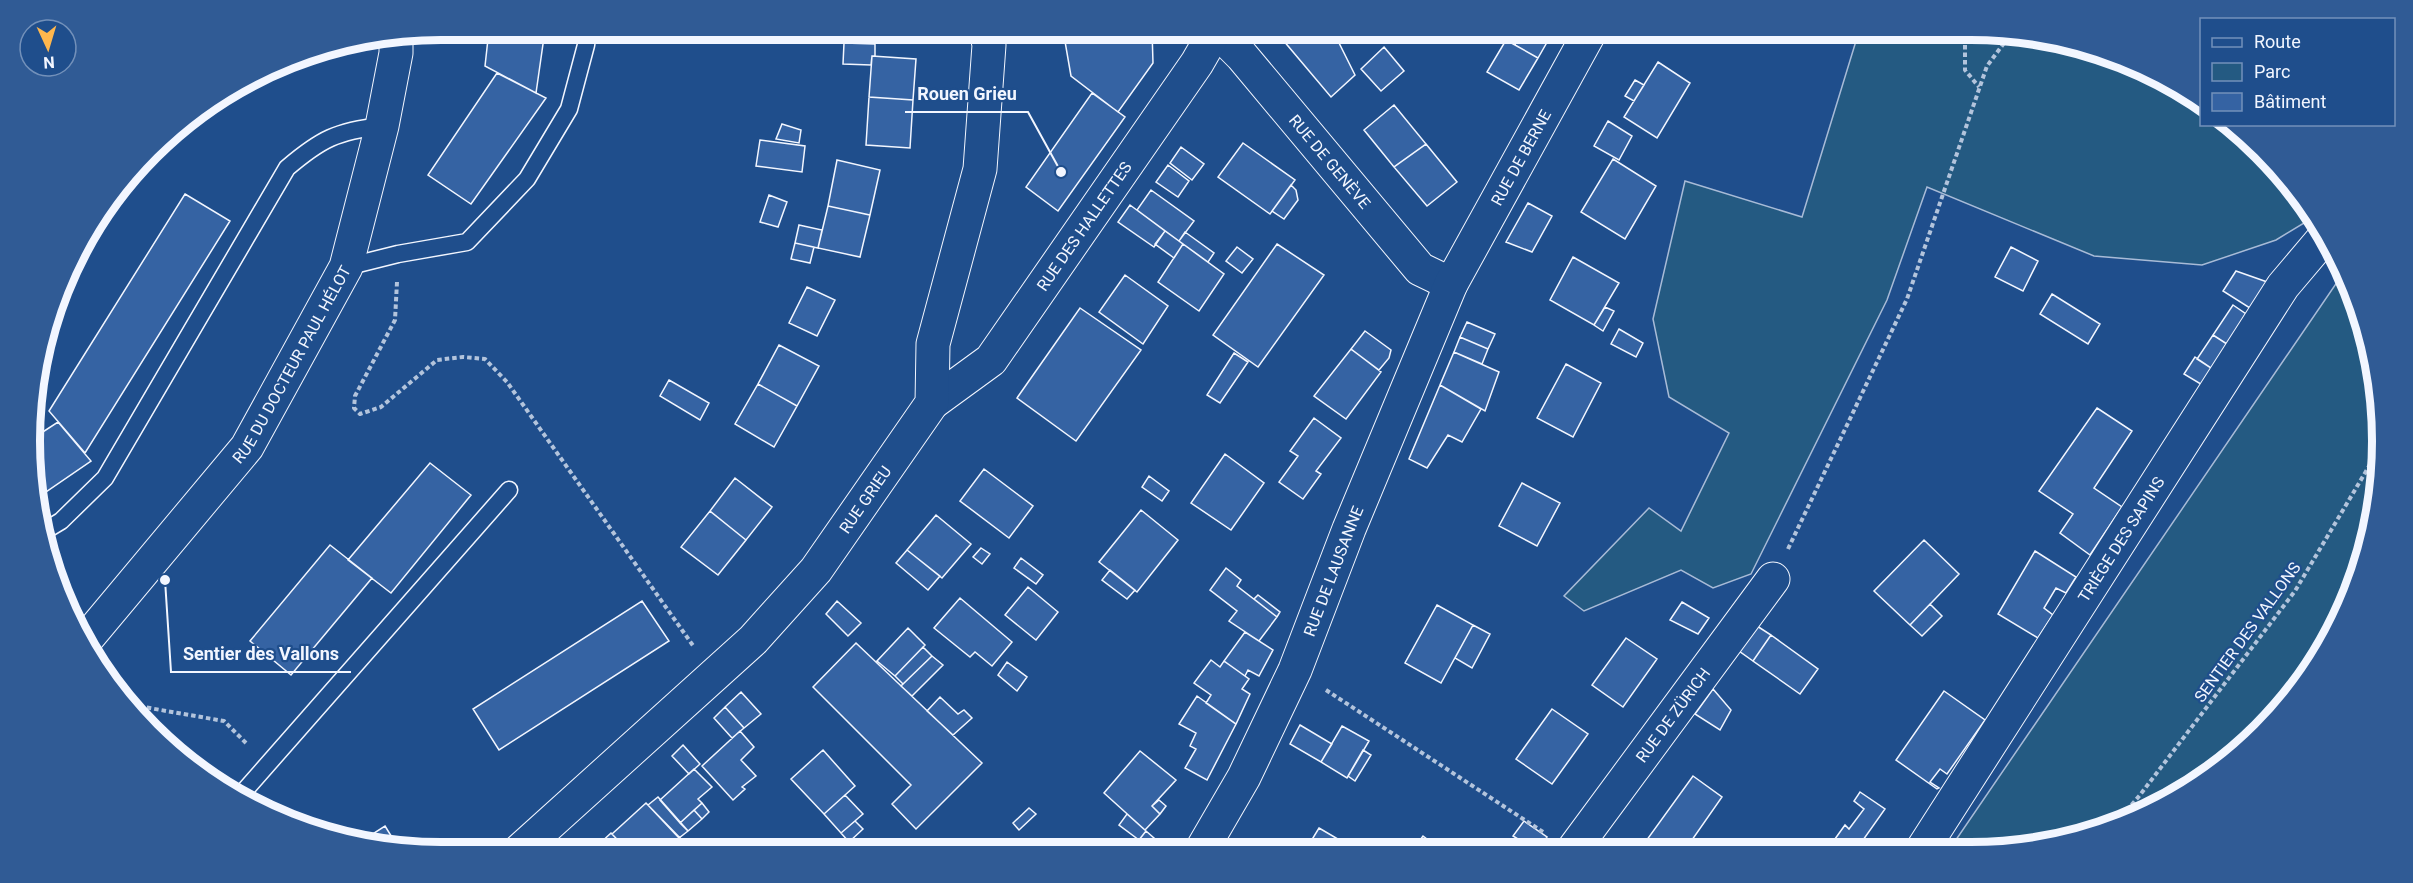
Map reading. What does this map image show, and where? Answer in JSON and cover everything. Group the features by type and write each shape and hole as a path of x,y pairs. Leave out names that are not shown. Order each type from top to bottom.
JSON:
{"street":[{"path":"932,403 933,344 980,169 988,40"},
{"name":"RUE DES HALLETTES","path":"932,403 992,360 1197,63 1210,40"},
{"name":"RUE DE GENÈVE","path":"1226,40 1242,56 1420,269 1451,284"},
{"name":"RUE DE BERNE","path":"1451,284 1585,40"},
{"name":"RUE DU DOCTEUR PAUL HÉLOT","path":"90,635 248,447 346,267 382,126 396,43"},
{"name":"TRIÈGE DES SAPINS","path":"1927,842 2283,286 2320,243"},
{"name":"RUE DE LAUSANNE","path":"1206,842 1244,777 1295,670 1349,529 1451,284"},
{"name":"RUE GRIEU","path":"529,842 753,640 816,570 932,403"},
{"name":"RUE DE ZÜRICH","path":"1564,842 1773,579"}],"lane":[{"path":"346,267 398,254 467,242 527,179 569,109 587,40"},
{"path":"50,528 61,521 105,478 287,168 314,146 350,129 382,126"},
{"path":"244,791 509,490"}],"path":[{"path":"1965,40 1965,70 1979,87"},
{"path":"1773,579 1907,299 1979,87 1987,66 2005,42"},
{"path":"398,254 395,320 355,396 354,408 360,414 381,407 437,360 463,357 485,359 507,382 715,676"},
{"name":"SENTIER DES VALLONS","path":"2126,812 2295,591 2372,461"},
{"path":"1295,670 1559,842"},
{"path":"140,706 224,721 268,764"}],"green space":[{"path":"1856,41 1998,41 2050,48 2125,71 2172,94 2200,112 2200,126 2220,126 2273,177 2307,221 2276,240 2202,265 2094,256 1927,187 1887,300 1751,574 1713,588 1681,570 1584,611 1564,596 1649,508 1681,531 1729,433 1669,397 1653,319 1685,181 1802,217"},
{"path":"2338,280 2359,338 2369,389 2372,415 2372,468 2369,494 2359,545 2342,595 2319,642 2290,686 2255,725 2216,760 2149,801 2100,821 2050,835 1998,842 1954,842"}],"building":[{"path":"488,40 544,40 536,93 485,66"},
{"path":"1065,40 1152,40 1153,63 1118,112 1071,76"},
{"path":"1283,40 1338,40 1355,75 1331,97"},
{"path":"1506,40 1538,58 1519,90 1487,72"},
{"path":"1518,40 1548,40 1538,58 1515,45"},
{"path":"844,43 875,44 875,56 872,56 871,65 843,64"},
{"path":"1384,47 1404,71 1381,91 1361,69"},
{"path":"872,56 916,59 913,100 869,97"},
{"path":"1658,62 1690,83 1657,138 1624,117"},
{"path":"497,73 546,98 471,204 428,175"},
{"path":"1635,80 1644,85 1634,101 1625,96"},
{"path":"1092,93 1125,117 1058,211 1026,187"},
{"path":"869,97 913,100 910,148 866,145"},
{"path":"1394,105 1426,144 1394,167 1364,130"},
{"path":"1608,121 1632,136 1619,160 1594,146"},
{"path":"782,124 801,130 799,143 776,139"},
{"path":"760,140 805,146 802,172 756,166"},
{"path":"1243,143 1295,180 1270,214 1218,177"},
{"path":"1426,144 1457,182 1427,206 1394,167"},
{"path":"1181,147 1204,164 1192,180 1170,163"},
{"path":"1613,159 1656,186 1625,239 1581,212"},
{"path":"837,160 880,170 870,215 828,206"},
{"path":"1168,165 1189,181 1178,197 1156,182"},
{"path":"1291,185 1296,190 1298,200 1284,219 1272,211"},
{"path":"1151,190 1194,221 1179,241 1137,210"},
{"path":"185,194 230,221 85,453 49,411"},
{"path":"769,195 787,202 778,227 760,222"},
{"path":"1528,203 1552,216 1532,252 1506,242"},
{"path":"1130,205 1165,231 1154,247 1118,222"},
{"path":"828,206 870,215 860,257 818,248"},
{"path":"799,225 822,230 818,248 795,243"},
{"path":"1165,231 1183,244 1174,258 1155,244"},
{"path":"1185,232 1214,253 1208,262 1179,241"},
{"path":"795,243 814,247 810,263 791,259"},
{"path":"1183,244 1224,274 1199,311 1158,282"},
{"path":"1277,244 1324,275 1258,367 1213,335"},
{"path":"1237,247 1253,259 1242,273 1226,261"},
{"path":"2011,247 2038,261 2023,291 1995,277"},
{"path":"1573,257 1619,283 1594,325 1550,300"},
{"path":"2236,271 2270,283 2253,310 2223,291"},
{"path":"1125,275 1168,306 1143,344 1099,312"},
{"path":"807,287 835,300 817,336 789,323"},
{"path":"2052,294 2100,324 2088,344 2040,314"},
{"path":"2233,305 2249,316 2230,346 2213,335"},
{"path":"1605,307 1614,311 1603,331 1594,325"},
{"path":"1080,308 1141,350 1076,441 1017,398"},
{"path":"1467,322 1495,334 1488,349 1460,337"},
{"path":"1619,329 1643,343 1636,357 1611,344"},
{"path":"1365,331 1391,350 1389,358 1379,370 1351,349"},
{"path":"2213,335 2230,346 2214,370 2197,359"},
{"path":"1460,337 1488,349 1482,364 1454,352"},
{"path":"779,345 819,366 797,406 758,384"},
{"path":"1351,349 1381,372 1346,419 1314,396"},
{"path":"1454,352 1499,372 1485,411 1440,385"},
{"path":"1234,353 1248,362 1220,403 1207,395"},
{"path":"2195,357 2214,370 2204,386 2184,374"},
{"path":"1566,364 1601,383 1573,437 1537,418"},
{"path":"669,380 709,403 700,420 660,396"},
{"path":"758,384 797,406 774,447 735,424"},
{"path":"1440,385 1481,409 1462,442 1448,435 1427,468 1409,459"},
{"path":"2097,408 2132,431 2094,488 2122,507 2090,555 2060,533 2073,514 2039,491"},
{"path":"1314,418 1341,438 1316,471 1321,474 1303,499 1279,482 1298,456 1290,451"},
{"path":"58,422 91,461 44,493 41,468 40,434"},
{"path":"1225,454 1264,483 1231,530 1191,503"},
{"path":"430,463 471,495 391,593 348,560"},
{"path":"984,469 1033,506 1009,538 960,501"},
{"path":"1149,476 1169,491 1162,501 1142,487"},
{"path":"735,478 772,507 746,540 710,511"},
{"path":"1522,483 1560,503 1537,546 1499,526"},
{"path":"1141,510 1178,540 1137,592 1099,562"},
{"path":"710,511 746,540 718,575 681,547"},
{"path":"936,515 971,544 942,578 907,550"},
{"path":"1924,540 1959,574 1910,625 1874,591"},
{"path":"330,545 372,578 291,675 250,641"},
{"path":"981,548 990,554 982,564 973,557"},
{"path":"907,550 940,576 928,590 896,563"},
{"path":"2035,551 2076,577 2066,593 2056,588 2044,608 2053,615 2038,638 1998,614"},
{"path":"1021,558 1043,575 1036,584 1014,568"},
{"path":"1226,568 1241,580 1237,586 1277,617 1259,641 1229,621 1237,611 1210,590"},
{"path":"1110,570 1135,590 1127,599 1102,580"},
{"path":"1028,587 1058,612 1036,640 1005,615"},
{"path":"1258,595 1280,612 1277,617 1254,599"},
{"path":"960,598 1012,642 992,666 975,652 970,657 934,628"},
{"path":"642,601 669,641 499,750 473,709"},
{"path":"837,601 861,623 848,636 826,614"},
{"path":"1682,602 1709,618 1698,634 1670,620"},
{"path":"1930,604 1942,616 1922,636 1910,625"},
{"path":"1437,605 1473,625 1441,683 1405,663"},
{"path":"1473,625 1490,634 1472,668 1455,658"},
{"path":"1757,626 1771,635 1753,661 1739,651"},
{"path":"908,628 925,645 895,676 877,661"},
{"path":"1245,632 1273,650 1259,676 1248,670 1245,676 1224,661"},
{"path":"1771,635 1818,669 1800,694 1753,661"},
{"path":"1626,638 1657,659 1623,707 1592,685"},
{"path":"856,643 982,763 916,829 892,804 911,785 813,687"},
{"path":"923,647 932,656 903,684 895,676"},
{"path":"932,656 943,665 912,696 901,686"},
{"path":"1211,660 1220,667 1224,661 1249,679 1242,689 1250,694 1236,724 1206,703 1211,695 1194,683"},
{"path":"1007,662 1027,677 1017,691 998,675"},
{"path":"1713,689 1731,710 1720,730 1695,714"},
{"path":"1944,691 1985,720 1947,774 1940,769 1930,782 1939,788 1937,789 1896,760"},
{"path":"741,692 761,714 744,728 725,707"},
{"path":"1197,696 1236,724 1207,780 1185,768 1196,749 1190,746 1196,733 1179,724"},
{"path":"940,697 958,714 964,710 972,718 953,735 927,711"},
{"path":"725,707 744,728 732,738 714,718"},
{"path":"1552,709 1588,734 1552,784 1516,759"},
{"path":"1300,725 1332,744 1321,762 1290,744"},
{"path":"1342,726 1369,741 1347,778 1321,762"},
{"path":"740,731 754,747 741,760 756,776 742,787 745,789 733,800 702,766"},
{"path":"683,745 700,764 689,774 672,756"},
{"path":"823,750 855,786 824,814 791,779"},
{"path":"1363,750 1371,755 1355,781 1348,776"},
{"path":"1140,751 1176,780 1152,806 1160,814 1145,830 1104,793"},
{"path":"694,769 712,787 698,799 702,803 680,823 660,800"},
{"path":"1693,776 1722,797 1691,842 1646,841"},
{"path":"1860,792 1885,809 1862,842 1833,842 1845,825 1849,829 1864,809 1854,801"},
{"path":"845,795 863,814 841,833 824,814"},
{"path":"658,797 688,831 679,838 648,805"},
{"path":"1159,800 1166,806 1160,814 1152,806"},
{"path":"646,803 682,840 680,842 620,842 612,834"},
{"path":"702,803 709,812 702,819 694,810"},
{"path":"1029,808 1036,814 1019,830 1013,823"},
{"path":"694,810 702,819 688,831 680,823"},
{"path":"1127,814 1146,831 1139,840 1119,825"},
{"path":"855,821 863,829 849,842 841,833"},
{"path":"1524,821 1547,837 1544,842 1523,842 1513,836"},
{"path":"385,826 393,840 389,839 369,836"},
{"path":"1319,828 1343,842 1310,842"},
{"path":"1146,831 1159,842 1139,842"},
{"path":"611,833 620,842 601,842"},
{"path":"1423,836 1431,842 1419,842"}],"place":[{"name":"Rouen Grieu","path":"1061,172"},
{"name":"Sentier des Vallons","path":"165,580"}]}
